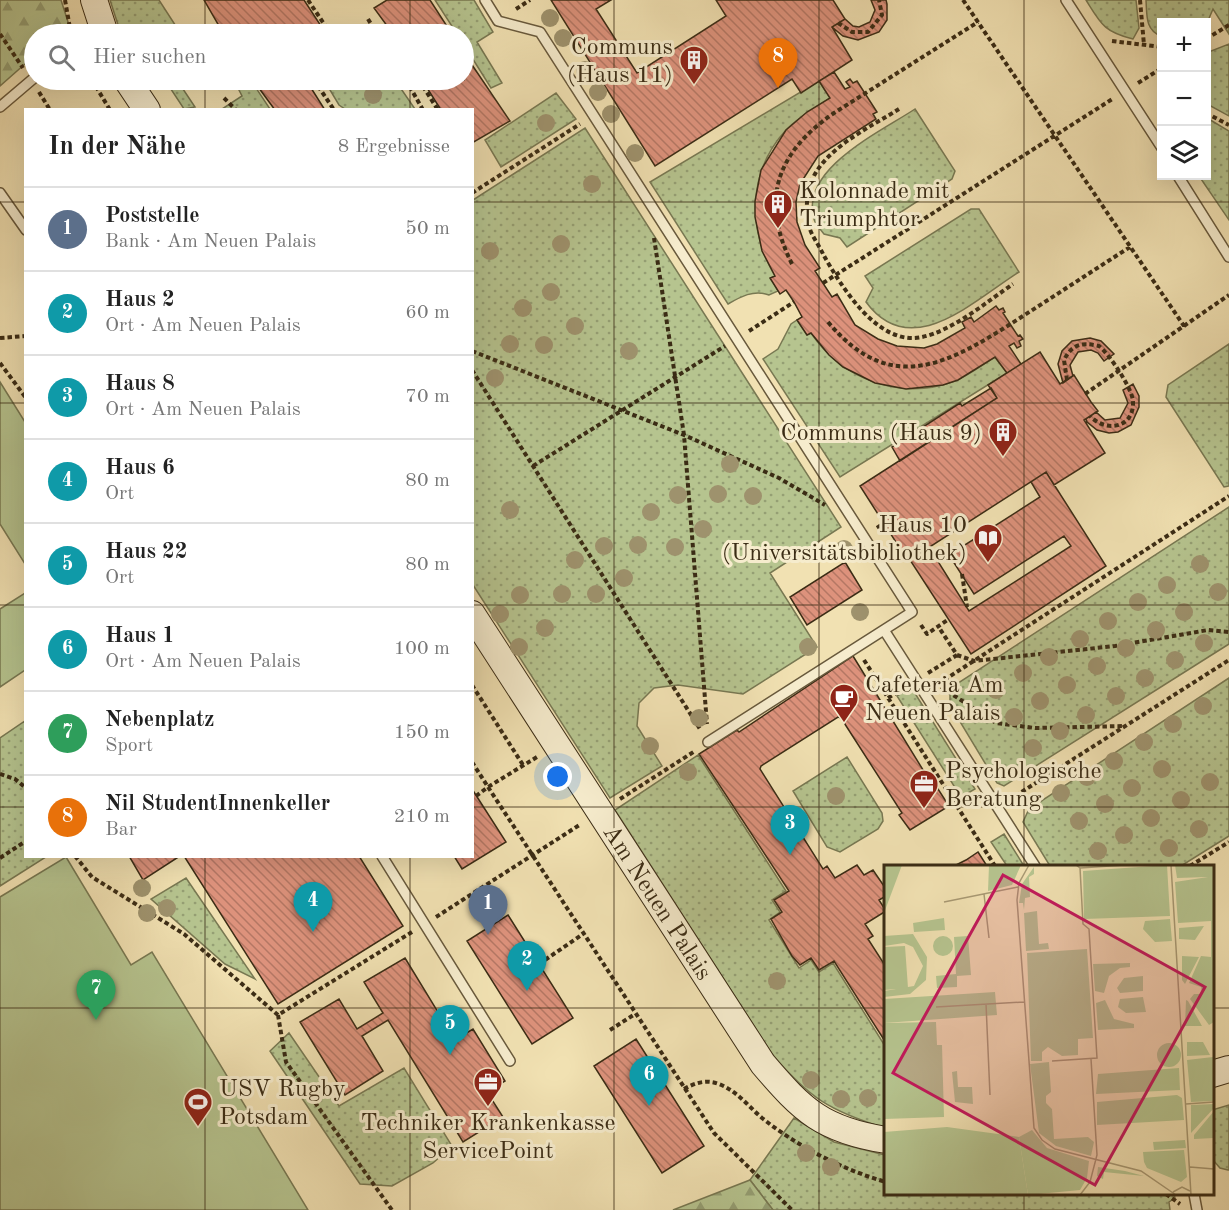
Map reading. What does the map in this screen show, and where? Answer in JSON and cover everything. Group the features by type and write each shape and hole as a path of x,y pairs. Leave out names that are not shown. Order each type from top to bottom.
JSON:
{"street":[{"path":"134,90 146,108"},
{"name":"Am Neuen Palais","path":"474,617 763,1064 797,1104 830,1126 884,1140"},
{"path":"1214,1074 1229,1070"}],"lane":[{"path":"485,0 498,21 540,32 912,612 708,742"},
{"path":"1066,0 1157,142"},
{"path":"0,107 24,87"},
{"path":"1181,180 1229,257"},
{"path":"0,193 24,227"},
{"path":"884,630 1034,865"},
{"path":"382,858 510,1061"},
{"path":"1194,1195 1197,1210"}],"path":[{"path":"65,0 69,24"},
{"path":"308,0 324,24"},
{"path":"838,23 852,32 868,32 882,15 879,0"},
{"path":"963,0 1184,326"},
{"path":"1140,0 1144,45"},
{"path":"368,19 371,24"},
{"path":"792,264 779,234 775,204 780,175 796,145 812,128 834,113 978,22"},
{"path":"1211,36 1229,25"},
{"path":"0,34 24,67"},
{"path":"1091,38 1157,47"},
{"path":"98,90 109,108"},
{"path":"321,90 333,108"},
{"path":"412,90 422,108"},
{"path":"425,90 437,108"},
{"path":"224,98 234,108"},
{"path":"823,283 1107,103"},
{"path":"899,109 840,148 824,162 810,183 806,202 809,227 835,276 858,308 878,326 899,335 922,338 954,323 1013,284"},
{"path":"474,192 594,115"},
{"path":"1211,116 1229,125"},
{"path":"667,229 652,239 684,435 708,742"},
{"path":"828,322 848,344 874,360 901,366 937,364 972,349 1130,247"},
{"path":"1085,394 1229,295"},
{"path":"533,466 794,302"},
{"path":"0,338 24,336"},
{"path":"1067,380 1064,360 1071,348 1082,343 1099,346 1118,372 1133,398 1132,413 1124,423 1111,427 1099,424 1090,416"},
{"path":"474,352 684,435 779,478 821,505 844,505"},
{"path":"0,363 24,395"},
{"path":"474,373 708,742"},
{"path":"925,693 1228,499"},
{"path":"962,574 967,607"},
{"path":"912,612 927,634 949,619"},
{"path":"938,626 957,655 974,661 1115,646 1208,630 1229,632"},
{"path":"856,648 994,865"},
{"path":"888,698 957,655"},
{"path":"997,807 1229,660"},
{"path":"937,685 996,723 1035,728 1125,726"},
{"path":"474,688 523,765"},
{"path":"278,1015 708,742"},
{"path":"476,796 557,745"},
{"path":"474,765 714,1133 792,1210"},
{"path":"0,774 15,778 24,786"},
{"path":"0,858 24,842"},
{"path":"1193,865 1229,842"},
{"path":"77,858 92,877 184,934 278,1015 286,1062 392,1210"},
{"path":"539,964 583,934"},
{"path":"610,1030 635,1014"},
{"path":"684,1089 707,1081 719,1084 735,1093 762,1118 801,1144 844,1167 884,1182"}],"green space":[{"path":"0,0 61,0 69,24 24,24 24,65 0,86"},
{"path":"110,0 159,0 175,24 118,24"},
{"path":"435,0 474,0 493,32 477,42 502,83 491,88 474,61 474,24 451,24"},
{"path":"1086,0 1136,0 1139,28 1133,39 1104,26"},
{"path":"1146,0 1229,0 1229,34 1213,9 1209,18 1157,18 1157,34 1149,26"},
{"path":"1229,44 1229,116 1211,106 1211,51"},
{"path":"819,81 830,98 802,116 786,130 773,146 758,182 756,220 766,258 775,276 771,278 778,291 769,295 758,293 747,295 728,304 650,182"},
{"path":"172,90 184,90 195,107 183,108"},
{"path":"239,90 257,90 269,108 224,108 242,96"},
{"path":"330,90 402,90 414,108 344,108 339,105"},
{"path":"556,93 576,119 501,167 485,140"},
{"path":"915,109 955,171 952,179 847,247 840,238 824,234 814,219 813,201 819,184 846,154"},
{"path":"1211,120 1229,131 1229,220 1202,180 1211,180"},
{"path":"585,128 841,527 770,573 817,647 743,694 678,685 654,688 639,703 637,726 662,766 610,798 474,587 474,199"},
{"path":"971,209 979,209 1019,272 962,310 942,321 922,327 902,327 884,319 866,302 873,288 865,276"},
{"path":"797,320 807,335 811,333 839,363 856,374 894,387 914,389 935,387 960,379 995,357 1007,373 840,477 763,359 778,349 791,324"},
{"path":"1229,344 1229,486 1224,487 1166,397 1168,385"},
{"path":"0,382 24,420 24,562 0,524"},
{"path":"1229,507 1229,644 1004,786 997,783 950,705 950,691 955,685"},
{"path":"24,594 24,671 0,687 0,609"},
{"path":"1229,678 1229,836 1183,865 1049,865 1023,822 1029,809"},
{"path":"911,687 975,789 961,797 897,696"},
{"path":"24,722 24,858 44,858 0,886 0,738"},
{"path":"698,755 786,891 772,900 780,912 769,920 799,968 811,960 819,972 833,963 884,1044 884,1128 835,1109 822,1101 798,1082 772,1054 615,810"},
{"path":"847,757 882,813 883,821 878,829 840,852 827,847 793,791"},
{"path":"1004,834 1023,865 1006,865 991,842"},
{"path":"67,858 131,965 152,952 308,1210 0,1210 0,897"},
{"path":"186,878 255,979 225,964 151,899"},
{"path":"289,1033 339,1106 404,1068 452,1146 433,1163 392,1186 360,1184 270,1051"},
{"path":"1229,1105 1229,1170 1220,1168 1214,1161 1214,1109"},
{"path":"794,1118 834,1142 884,1155 884,1195 1174,1195 1175,1198 1169,1202 1170,1210 773,1210 750,1180"},
{"path":"750,1180 773,1210 673,1210"}],"building":[{"path":"204,0 304,0 320,24 218,24"},
{"path":"387,0 430,0 446,24 386,24 374,8"},
{"name":"Communs (Haus 11)","path":"551,0 611,0 596,9 637,73 726,16 716,0 833,0 845,19 832,27 852,60 801,93 792,79 655,166"},
{"path":"871,0 886,0 887,4 887,20 879,32 858,40 843,36 832,27 845,19 853,26 859,27 870,22 875,10"},
{"path":"474,68 510,121 474,142 474,108 440,108 428,90 474,90"},
{"name":"Kolonnade mit Triumphtor","path":"834,72 845,89 850,87 846,82 850,79 853,83 857,81 877,112 873,114 876,119 818,156 800,184 796,202 797,222 805,245 820,268 815,271 832,297 837,294 855,325 878,339 897,346 924,348 937,344 965,328 962,322 971,317 974,322 996,306 999,310 1003,308 1005,312 1003,313 1018,336 1020,335 1023,339 1019,341 1021,346 1017,348 1014,343 1009,346 1021,364 1007,373 995,357 958,380 943,385 906,389 875,383 843,367 829,355 811,333 807,335 797,320 802,317 794,302 786,290 780,294 770,278 775,276 762,251 755,217 755,201 761,170 786,130 807,112 830,98 819,81"},
{"path":"260,90 312,90 324,108 274,108"},
{"path":"1090,338 1101,341 1114,354 1104,361 1098,353 1091,350 1078,352 1070,365 1073,376 1063,383 1058,364 1062,351 1072,341"},
{"name":"Communs (Haus 9)","path":"1040,352 1060,384 1074,375 1098,411 1084,420 1105,453 1054,485 1046,472 908,561 860,486 997,398 988,385"},
{"path":"1133,384 1139,396 1139,407 1131,425 1118,432 1109,433 1097,430 1087,422 1086,419 1096,412 1105,420 1120,418 1128,403 1123,390"},
{"path":"991,388 997,398 900,461 892,447 960,403 962,406"},
{"name":"Haus 10 (Universitätsbibliothek)","path":"1046,472 1106,566 971,654 910,560 929,547 969,611 1071,546 1064,536 974,594 949,555 1040,497 1031,482"},
{"path":"845,562 862,590 807,625 790,597"},
{"path":"853,656 936,791 938,789 949,806 910,830 899,815 902,813 841,718 838,717 761,766 760,769 823,869 827,866 835,878 857,865 864,875 873,870 884,886 884,897 879,900 884,912 865,924 873,936 868,939 884,964 884,1040 834,961 819,970 811,958 800,965 792,956 771,919 782,912 774,900 789,891 699,754 737,730 739,732"},
{"path":"474,792 506,842 462,869 455,858 474,858"},
{"path":"978,852 986,865 956,865"},
{"path":"130,858 177,858 143,880"},
{"path":"185,858 360,858 403,926 278,1004"},
{"path":"508,915 573,1018 532,1044 467,941"},
{"path":"405,958 455,1040 473,1029 505,1081 487,1092 503,1117 463,1142 388,1020 362,1036 383,1071 345,1095 300,1022 339,999 357,1029 383,1013 364,982"},
{"path":"636,1039 704,1146 662,1173 594,1066"}],"place":[{"name":"Communs (Haus 11)","path":"694,86"},
{"name":"Nil StudentInnenkeller","path":"778,88"},
{"name":"Kolonnade mit Triumphtor","path":"778,230"},
{"name":"Communs (Haus 9)","path":"1003,458"},
{"name":"Haus 10 (Universitätsbibliothek)","path":"988,564"},
{"name":"Cafeteria Am Neuen Palais","path":"844,724"},
{"name":"Psychologische Beratung","path":"924,810"},
{"name":"Haus 8","path":"790,855"},
{"name":"Haus 6","path":"313,932"},
{"name":"Poststelle","path":"488,935"},
{"name":"Haus 2","path":"527,991"},
{"name":"Nebenplatz","path":"96,1020"},
{"name":"Haus 22","path":"450,1055"},
{"name":"Haus 1","path":"649,1106"},
{"name":"Techniker Krankenkasse ServicePoint","path":"488,1108"},
{"name":"USV Rugby Potsdam","path":"198,1128"}]}
